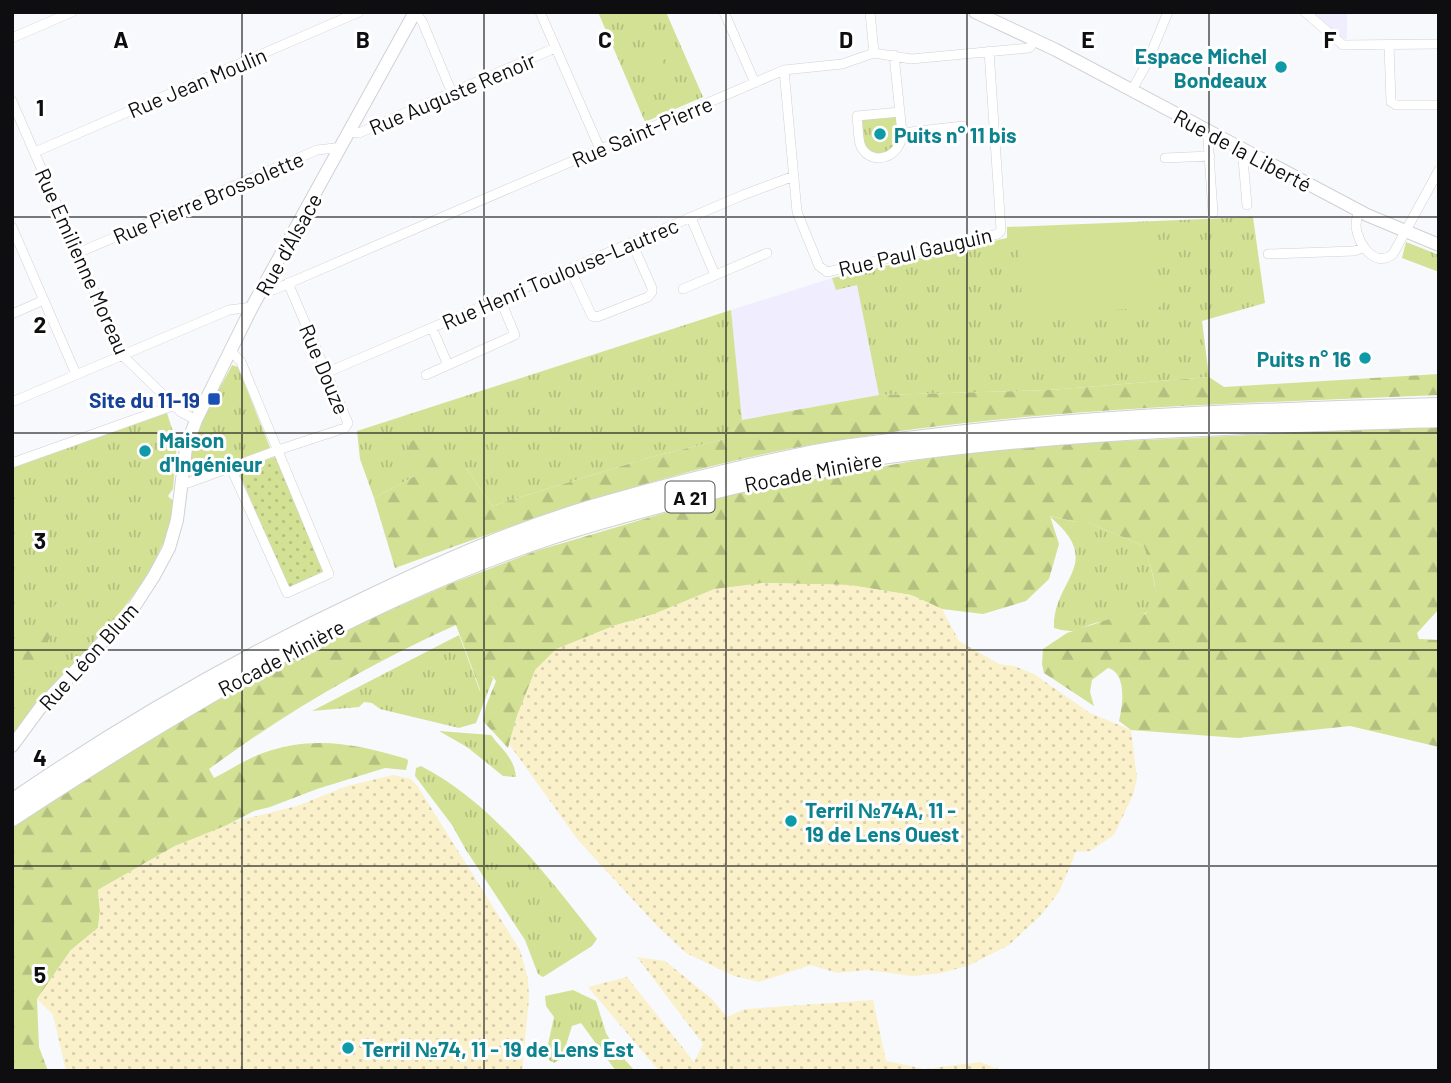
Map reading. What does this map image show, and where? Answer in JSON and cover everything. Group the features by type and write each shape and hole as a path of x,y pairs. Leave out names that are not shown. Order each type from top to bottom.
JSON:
{"highway":[{"name":"Rocade Minière","path":"12,802 179,696 304,628 453,560 597,507 805,455 1004,428 1125,418 1439,406"},
{"name":"Rocade Minière","path":"12,818 145,733 233,681 334,628 471,567 554,536 644,509 816,467 993,442 1119,432 1439,419"}],"street":[{"name":"Rue Jean Moulin","path":"35,152 359,12"},
{"path":"415,12 422,21 452,93"},
{"name":"Rue d'Alsace","path":"181,483 186,448 196,420 230,351 415,12"},
{"path":"540,12 600,149"},
{"path":"724,12 755,83"},
{"path":"870,12 874,53"},
{"path":"1132,90 1147,63 1168,12"},
{"path":"1305,12 1343,45 1439,44"},
{"path":"12,38 66,13"},
{"name":"Rue de la Liberté","path":"980,13 1132,90 1359,211 1439,245"},
{"name":"Rue Saint-Pierre","path":"261,292 288,283 784,70 842,64 874,53 911,58 1029,48 1036,40"},
{"path":"1389,45 1391,102 1396,105 1439,105"},
{"name":"Rue Auguste Renoir","path":"349,132 359,133 555,48"},
{"name":"Rue Paul Gauguin","path":"794,176 797,212 819,266 827,272 998,234 1001,230 989,51"},
{"path":"894,55 900,112 902,133 897,150 889,156 872,156 860,144 857,116 900,112"},
{"path":"784,70 794,176"},
{"name":"Rue Emilienne Moreau","path":"12,101 122,355 187,416 196,420"},
{"path":"902,133 963,127"},
{"path":"1211,133 1208,140 1213,213"},
{"name":"Rue Pierre Brossolette","path":"78,253 317,150 340,150"},
{"path":"1246,151 1244,159 1247,205"},
{"path":"1165,159 1210,156"},
{"path":"1359,211 1356,225 1363,248 1379,259 1387,259 1393,254 1439,170"},
{"name":"Rue Henri Toulouse-Lautrec","path":"328,372 743,195 794,176"},
{"path":"691,218 715,275"},
{"path":"13,233 76,374"},
{"path":"570,269 592,316 597,317 648,297 652,288 632,243"},
{"path":"1268,254 1353,251 1363,248"},
{"path":"683,289 767,253"},
{"name":"Rue Douze","path":"278,450 345,428 348,423 288,283"},
{"path":"426,375 513,337 515,332 500,299"},
{"path":"12,314 44,300"},
{"path":"12,402 229,310 252,307"},
{"path":"432,328 448,365"},
{"path":"230,351 241,362 330,570 329,574 287,593 230,466"},
{"path":"12,463 175,405"},
{"path":"181,483 188,483 278,450"},
{"name":"Rue Léon Blum","path":"12,746 40,708 130,613 154,576 169,548 177,520 181,483"}],"shaded area":[{"path":"1312,12 1347,12 1347,39 1344,39"},
{"path":"832,278 836,290 857,284 879,395 742,420 731,310"}],"green space":[{"path":"598,12 666,12 703,97 645,122"},
{"path":"659,52 671,82 653,90 641,60"},
{"path":"896,116 898,136 893,148 885,153 876,153 867,148 863,139 862,121 866,118"},
{"path":"1253,217 1265,303 1202,321 1209,377 1050,390 879,395 857,285 836,290 832,278 1007,238 1007,227"},
{"path":"1155,225 1160,307 1023,315 1018,233"},
{"path":"1406,242 1439,255 1439,272 1402,258"},
{"path":"731,310 742,420 725,439 651,457 492,506 465,466 415,476 374,498 360,459 357,431"},
{"path":"232,365 238,367 271,450 192,477 190,464 196,436"},
{"path":"1439,374 1439,395 1045,415 810,445 758,455 653,482 496,532 395,568 374,498 415,476 407,443 427,434 465,466 492,506 651,457 725,439 742,420 879,395 1050,390 1209,377 1224,387"},
{"path":"167,413 177,444 173,489 168,496 173,501 170,529 148,575 123,609 12,737 12,468"},
{"path":"1439,426 1439,609 1417,633 1419,639 1439,640 1439,747 1350,726 1238,738 1131,730 1119,721 1122,690 1114,671 1108,668 1092,680 1090,692 1094,706 1044,673 1043,649 1067,633 1134,611 1145,614 1151,607 1155,590 1144,546 1087,522 1050,516 1059,544 1049,579 1026,601 983,614 942,609 911,595 849,585 762,583 613,626 525,697 508,748 483,721 496,681 492,676 488,677 481,692 456,625 329,690 209,769 214,778 263,753 281,747 317,743 370,749 408,761 406,770 385,768 254,811 214,832 175,846 98,890 98,928 71,950 37,999 39,1047 48,1071 12,1071 12,826 76,783 261,672 365,621 536,551 725,495 924,459 1037,445"},
{"path":"274,457 278,460 326,570 324,574 291,587 287,587 238,470"},
{"path":"1049,516 1087,522 1144,546 1155,593 1150,609 1138,616 1100,622 1075,631 1054,628 1056,611 1076,560 1074,547 1066,533"},
{"path":"62,597 70,598 66,608 12,707 12,677 49,612"},
{"path":"459,635 480,691 488,677 492,676 493,679 476,723 459,728 380,709 372,703 364,702 359,707 312,711"},
{"path":"439,731 491,735 510,759 516,777 503,776 467,747"},
{"path":"421,766 472,800 518,843 597,939 592,946 543,977 538,974 525,940 452,825 415,776 416,768"},
{"path":"573,990 596,1001 606,1033 616,1050 635,1071 616,1071 581,1023 572,1026 562,1058 554,1063 549,1060 547,1049 554,1017 546,1006 545,996"}],"sand":[{"path":"762,583 849,585 911,595 942,609 959,641 999,664 1014,666 1034,674 1090,713 1131,730 1137,778 1133,795 1114,835 1090,851 1076,852 1059,892 1041,915 1009,945 970,965 942,973 913,976 867,970 837,973 811,965 759,982 734,976 686,953 657,926 578,840 509,744 535,670 556,649 613,626 649,616 714,589"},
{"path":"393,775 411,779 418,787 520,950 528,979 529,999 522,1071 66,1071 53,1015 37,999 71,950 98,928 98,890 175,846 237,821 297,806 347,786"},
{"path":"637,957 665,961 712,999 727,1017 745,1009 873,1000 886,1061 925,1069 980,1062 1004,1071 659,1071 588,987 627,977 694,1062 703,1044"}],"place":[{"name":"Espace Michel Bondeaux","path":"1281,67"},
{"name":"Puits n° 11 bis","path":"880,134"},
{"name":"Puits n° 16","path":"1365,358"},
{"name":"Site du 11-19","path":"214,399"},
{"name":"Maison d'Ingénieur","path":"145,451"},
{"name":"Terril №74A, 11 - 19 de Lens Ouest","path":"791,821"},
{"name":"Terril №74, 11 - 19 de Lens Est","path":"348,1048"}]}
